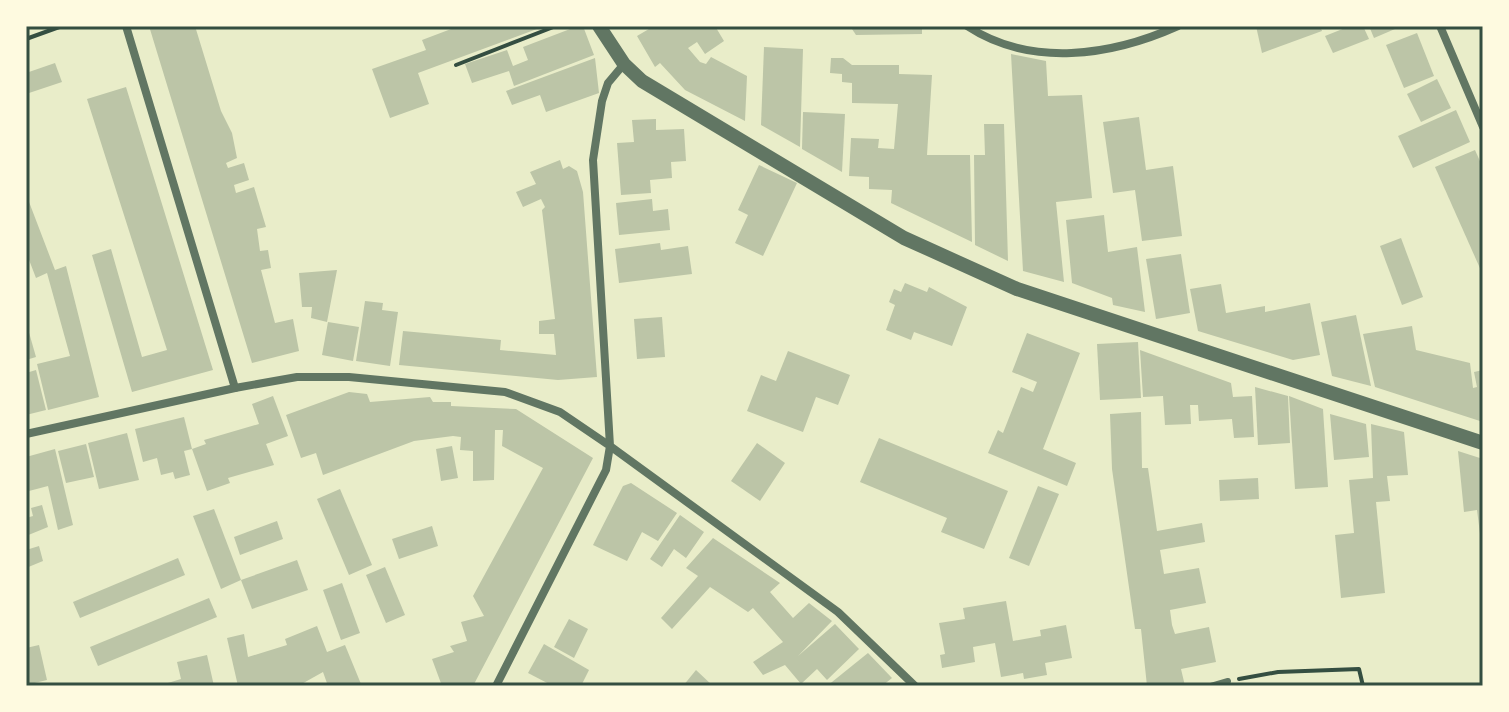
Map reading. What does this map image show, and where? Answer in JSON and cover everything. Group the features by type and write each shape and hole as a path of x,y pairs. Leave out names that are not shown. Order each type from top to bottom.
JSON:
{"street":[{"path":"126,26 235,388"},
{"path":"599,26 624,64 642,81 904,238 1048,301 1483,443"},
{"path":"967,26 989,41 1051,54 1131,46 1166,28 1178,26"},
{"path":"1440,26 1483,127"},
{"path":"496,686 606,470 610,446 593,160 602,101 608,83 624,64"},
{"path":"26,434 297,377 349,377 505,392 560,412 610,446 838,612 915,686"}],"lane":[{"path":"1211,686 1228,681"}],"path":[{"path":"26,39 62,26"},
{"path":"456,65 556,26"},
{"path":"1228,681 1278,672 1359,669 1363,686"}],"building":[{"path":"149,26 195,26 221,111 232,133 237,158 226,163 228,168 244,163 249,180 234,185 236,193 254,187 266,227 257,229 260,251 268,250 271,268 261,270 275,323 293,319 299,351 252,363"},
{"path":"459,26 545,26 418,73 429,104 390,118 372,69 426,50 422,40"},
{"path":"583,26 594,55 514,86 509,71 472,83 465,64 507,50 513,66 528,60 523,47"},
{"path":"654,26 715,26 724,41 705,54 697,42 688,48 700,62 706,64 711,57 747,76 745,121 685,90 660,63 655,67 637,36"},
{"path":"850,26 922,26 922,34 856,35"},
{"path":"1256,26 1320,26 1322,31 1262,53"},
{"path":"1350,26 1363,26 1369,39 1333,53 1325,36"},
{"path":"1369,26 1402,26 1374,38"},
{"path":"1417,33 1434,76 1404,88 1386,45"},
{"path":"764,47 803,49 800,147 761,125"},
{"path":"1011,54 1046,61 1048,96 1082,95 1092,198 1056,202 1064,282 1023,271"},
{"path":"595,58 599,93 546,112 540,95 512,105 506,91"},
{"path":"831,58 843,58 852,65 899,65 899,74 932,75 927,155 970,155 972,242 891,203 892,190 869,189 869,177 849,176 851,138 879,139 878,148 894,149 898,104 852,103 852,83 842,82 842,74 830,73"},
{"path":"55,63 62,82 26,94 26,73"},
{"path":"1437,79 1451,108 1421,122 1407,94"},
{"path":"126,87 213,370 132,392 92,255 111,249 142,357 167,350 87,99"},
{"path":"1456,110 1470,142 1413,168 1398,136"},
{"path":"803,112 845,114 842,172 802,149"},
{"path":"1139,117 1146,170 1173,166 1182,236 1142,241 1135,190 1113,193 1103,122"},
{"path":"656,119 656,130 684,129 686,161 671,162 672,178 650,180 651,193 621,195 617,143 634,142 632,120"},
{"path":"984,124 1004,124 1008,261 975,245 974,155 985,155"},
{"path":"1475,150 1483,168 1483,275 1435,167"},
{"path":"560,160 563,169 569,166 577,171 583,192 597,377 558,380 399,365 403,331 501,340 500,350 556,355 554,334 539,334 539,321 555,319 542,210 545,207 541,199 523,207 516,192 536,184 530,172"},
{"path":"759,165 797,183 763,256 735,243 748,215 738,210"},
{"path":"26,194 55,270 66,266 99,397 48,410 37,364 70,356 47,273 36,278 26,252"},
{"path":"652,199 653,211 668,209 670,230 619,235 616,203"},
{"path":"1104,215 1108,252 1137,247 1145,312 1113,305 1112,298 1072,283 1066,220"},
{"path":"1401,238 1423,297 1402,305 1380,246"},
{"path":"660,243 661,250 688,246 692,274 619,283 615,249"},
{"path":"1181,254 1190,313 1156,319 1146,259"},
{"path":"337,270 327,322 311,318 312,307 302,307 299,273"},
{"path":"905,283 927,292 929,287 967,307 952,346 914,332 911,340 886,330 895,305 889,302 894,289 901,292"},
{"path":"1221,284 1226,313 1265,306 1265,312 1310,303 1320,355 1293,360 1198,331 1190,289"},
{"path":"365,301 383,303 382,310 398,312 390,366 356,361"},
{"path":"1356,315 1371,386 1332,376 1321,322"},
{"path":"662,317 665,357 637,359 634,319"},
{"path":"26,322 36,357 26,360"},
{"path":"328,322 359,327 353,361 322,355"},
{"path":"1412,326 1416,350 1470,363 1473,388 1477,387 1474,372 1483,370 1483,422 1375,387 1363,334"},
{"path":"1027,333 1080,353 1043,449 1076,463 1067,486 988,453 998,430 1003,433 1021,387 1033,392 1037,382 1012,372"},
{"path":"1138,342 1141,398 1100,400 1097,344"},
{"path":"1140,350 1231,383 1233,397 1252,396 1254,437 1234,438 1232,419 1199,421 1198,405 1190,405 1191,424 1165,425 1163,396 1143,397"},
{"path":"788,351 850,375 838,405 816,397 803,432 747,411 761,375 776,381"},
{"path":"36,370 46,410 26,415 26,373"},
{"path":"1255,387 1288,396 1290,443 1258,445"},
{"path":"349,392 367,394 370,402 430,397 433,402 451,402 451,406 516,409 593,458 473,686 442,686 432,659 454,652 450,646 467,641 461,622 484,616 473,596 543,468 502,446 503,430 495,430 494,480 473,481 473,451 460,450 461,437 453,436 414,441 323,475 316,453 301,458 286,415"},
{"path":"273,396 288,436 266,444 274,465 228,478 230,483 207,491 192,449 206,444 204,440 259,424 252,404"},
{"path":"1289,396 1323,409 1328,487 1295,489"},
{"path":"1141,412 1142,468 1148,468 1157,531 1202,523 1205,542 1160,550 1164,574 1199,568 1206,603 1170,610 1175,634 1209,627 1216,662 1181,669 1185,686 1147,686 1141,629 1135,629 1112,469 1110,414"},
{"path":"1330,414 1366,424 1369,457 1334,460"},
{"path":"184,417 192,449 184,451 190,475 175,479 173,472 161,475 157,458 143,462 135,429"},
{"path":"1371,424 1404,432 1408,475 1387,476 1390,501 1376,502 1385,593 1341,598 1335,535 1354,533 1349,480 1373,478"},
{"path":"127,433 139,480 99,489 88,443"},
{"path":"879,438 1008,491 984,549 941,532 947,518 860,482"},
{"path":"757,443 785,463 760,501 731,481"},
{"path":"86,444 94,477 66,483 58,451"},
{"path":"452,446 458,478 441,481 436,449"},
{"path":"55,449 73,525 58,530 48,486 29,491 26,479 26,457"},
{"path":"1458,451 1483,459 1483,557 1477,510 1464,512"},
{"path":"1258,478 1259,499 1220,501 1219,480"},
{"path":"631,483 677,513 658,541 642,532 627,561 593,545 623,486"},
{"path":"1038,486 1059,494 1029,566 1009,558"},
{"path":"340,489 372,565 349,575 317,499"},
{"path":"42,505 48,527 26,536 26,518 33,516 31,508"},
{"path":"214,509 241,580 221,589 193,516"},
{"path":"680,515 704,532 686,558 674,549 662,567 650,559"},
{"path":"277,521 283,539 240,555 234,537"},
{"path":"432,526 438,546 399,559 392,539"},
{"path":"713,538 780,583 770,592 793,618 809,603 832,621 798,656 835,624 859,649 827,680 817,669 801,684 785,665 763,675 753,662 783,642 753,608 748,612 710,587 672,629 661,618 698,576 686,568"},
{"path":"39,546 43,561 26,568 26,550"},
{"path":"178,558 185,575 80,618 73,602"},
{"path":"297,560 308,590 252,609 241,580"},
{"path":"385,567 405,615 386,623 366,575"},
{"path":"342,583 360,633 341,640 323,590"},
{"path":"209,598 217,617 98,666 90,647"},
{"path":"1006,601 1013,641 1041,636 1040,630 1066,625 1072,658 1045,663 1047,675 1024,679 1023,673 1001,677 995,643 973,647 975,662 942,668 940,655 945,654 939,623 965,619 963,608"},
{"path":"569,619 588,629 574,658 554,647"},
{"path":"317,626 327,652 345,645 361,684 328,686 323,672 298,686 238,686 227,638 244,634 248,657 287,645 285,639"},
{"path":"544,644 589,670 581,686 553,686 528,673"},
{"path":"39,645 47,680 26,685 26,648"},
{"path":"868,653 892,678 882,686 827,686"},
{"path":"207,655 214,686 158,686 181,679 177,662"},
{"path":"696,670 713,686 683,686"}]}
